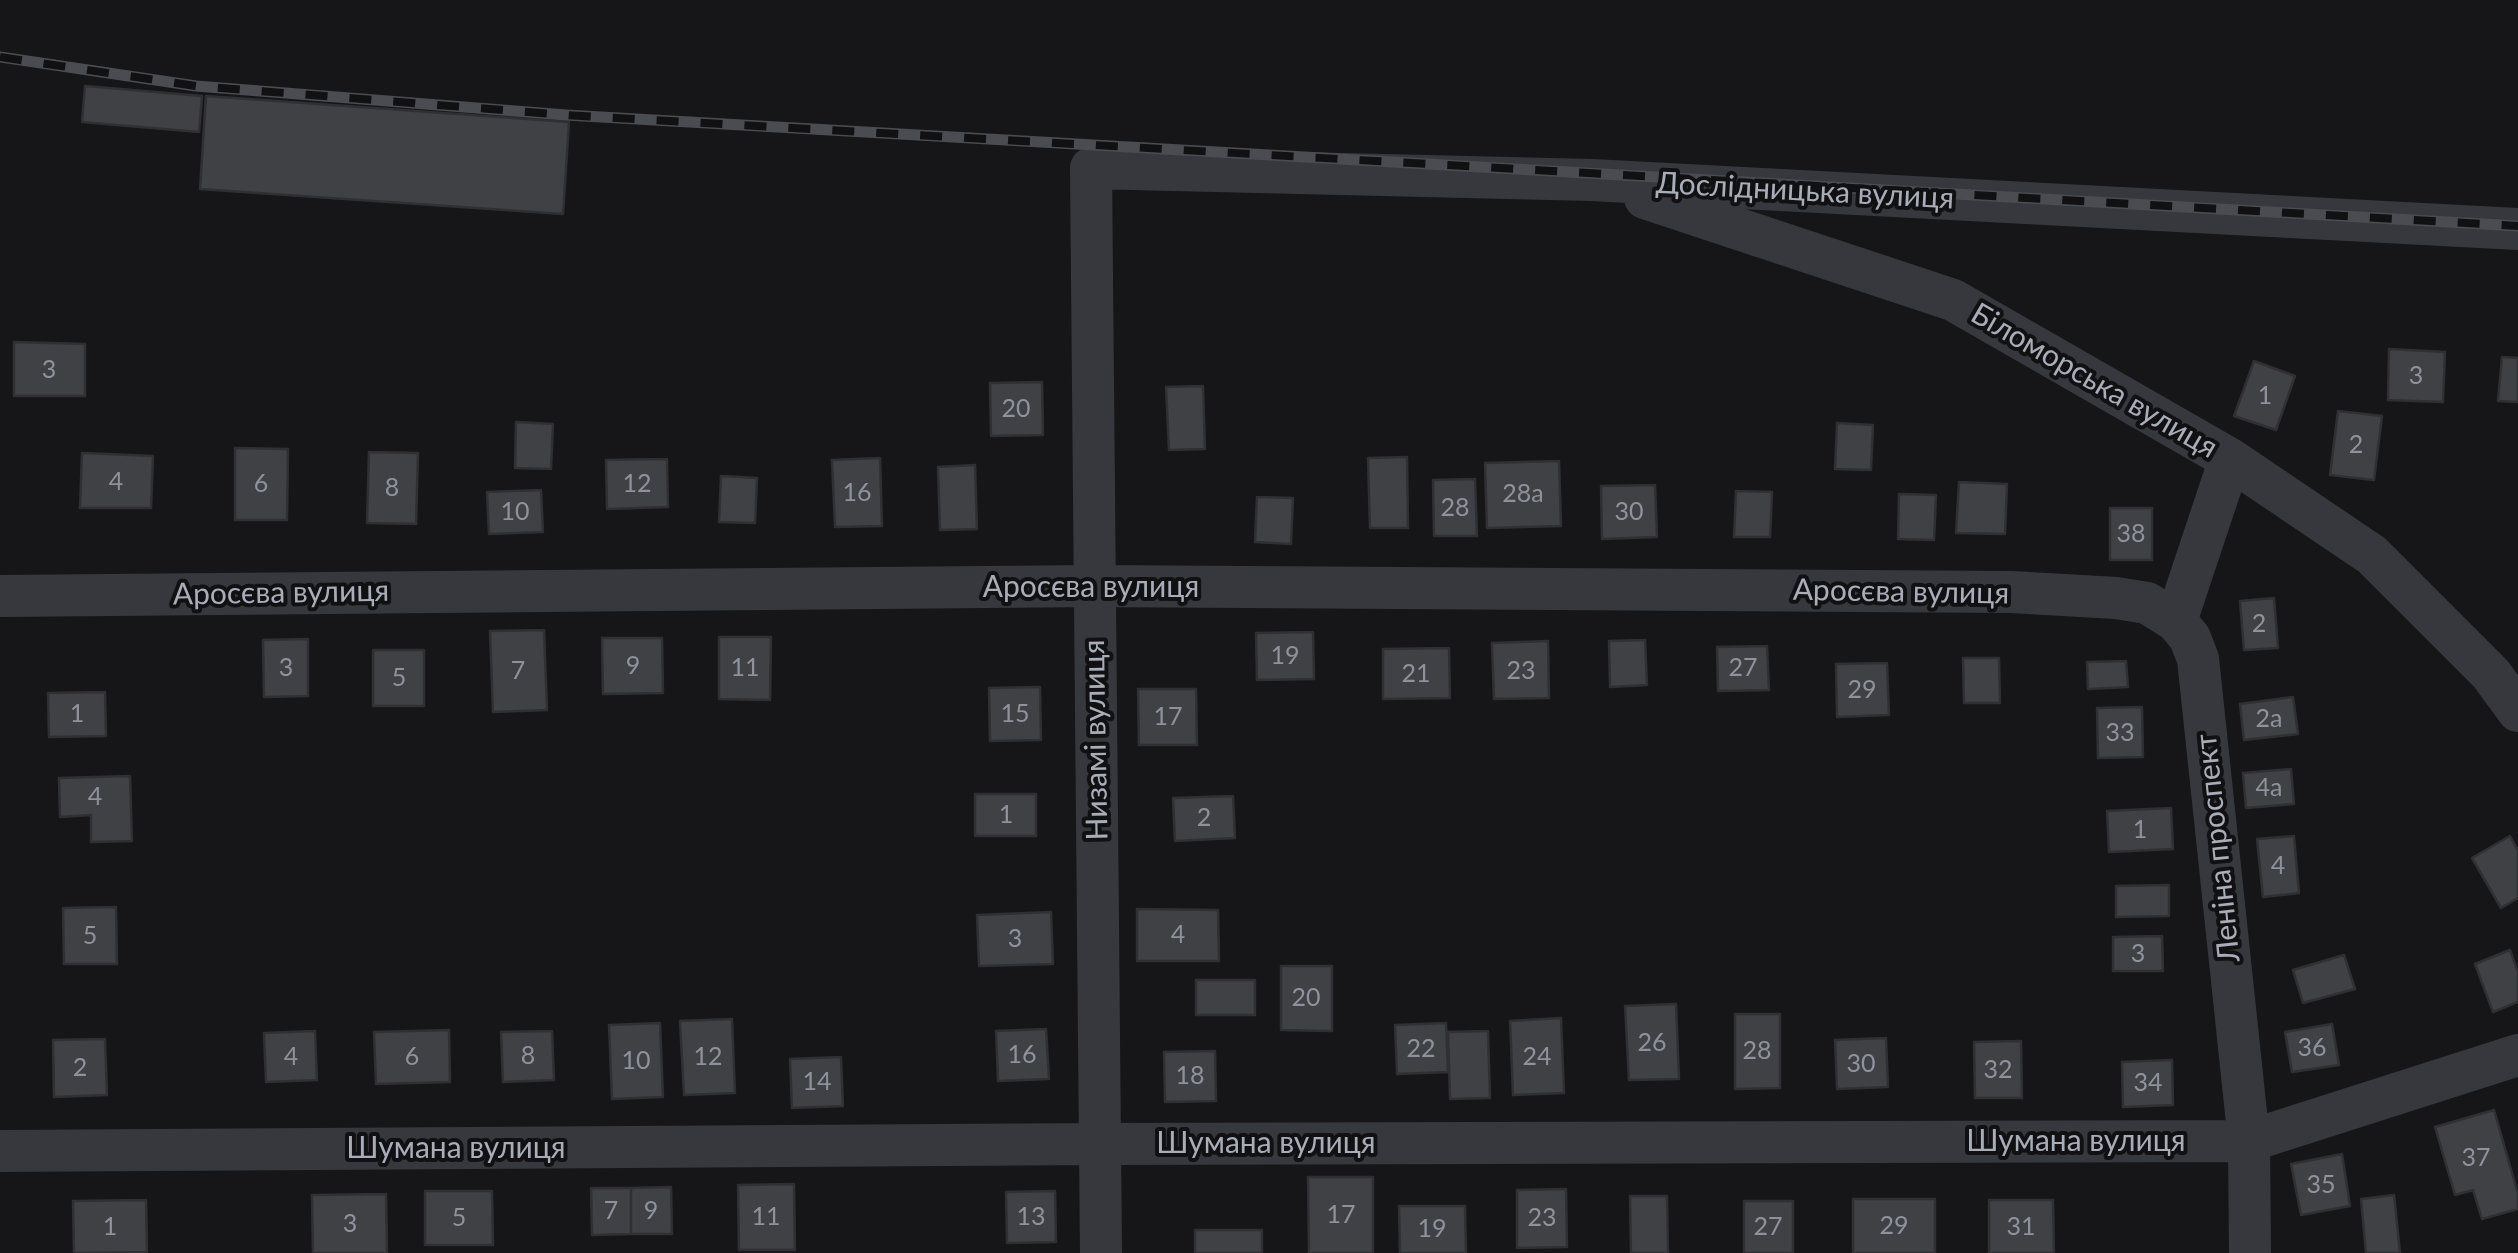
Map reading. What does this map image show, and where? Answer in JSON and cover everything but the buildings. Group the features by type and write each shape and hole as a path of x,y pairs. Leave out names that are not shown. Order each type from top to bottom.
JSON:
{"street":[{"name":"Дослідницька вулиця","path":"1091,168 1592,180 2518,229"},
{"name":"Низамі вулиця","path":"1091,168 1101,1253"},
{"name":"Біломорська вулиця","path":"1592,180 1953,300 2230,459 2372,555 2491,674 2518,711"},
{"path":"2176,621 2230,459"},
{"name":"Аросєва вулиця","path":"0,596 1095,586 2011,592 2147,603 2176,621"},
{"name":"Леніна проспект","path":"2176,621 2190,638 2198,659 2249,1141 2250,1253"},
{"name":"Шумана вулиця","path":"0,1152 2249,1141 2518,1055"}],"railway":[{"path":"0,57 196,86 566,115 2518,226"}]}
